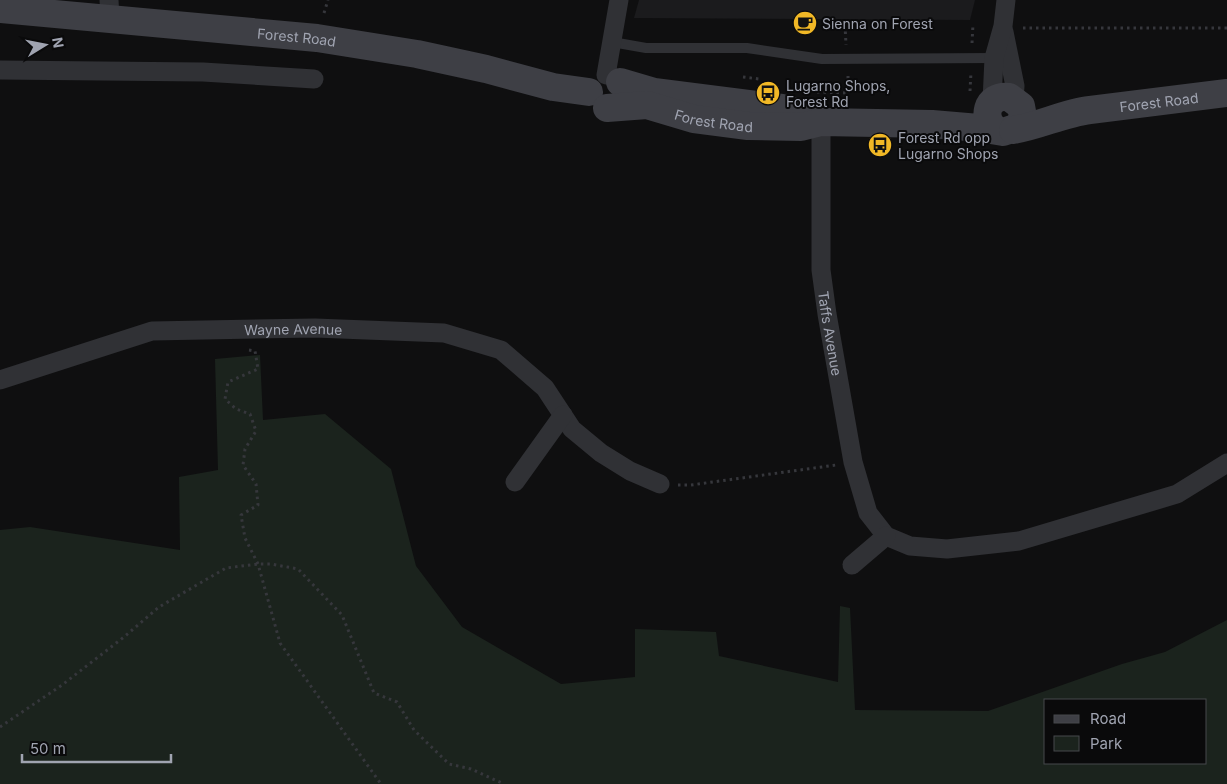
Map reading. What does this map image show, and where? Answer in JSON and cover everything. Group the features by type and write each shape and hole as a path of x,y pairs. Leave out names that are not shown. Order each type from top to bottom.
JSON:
{"street":[{"path":"606,89 620,0"},
{"path":"1006,0 1011,27 1015,86 1003,102 987,118 990,124 1006,131"},
{"name":"Forest Road","path":"0,9 109,9 332,40 434,58 553,87 654,92 802,112 821,122 932,124 1006,131 1089,110 1227,93"},
{"path":"1003,102 994,58 1011,27"},
{"path":"0,70 203,72 314,79"},
{"name":"Forest Road","path":"932,124 976,108 1003,102 1089,110"},
{"name":"Taffs Avenue","path":"821,122 823,285 853,462 868,513 886,536 910,546 948,548 1018,541 1177,494 1227,463"},
{"name":"Wayne Avenue","path":"0,380 152,331 315,328 444,334 500,350 545,388 572,429 601,453 630,471 660,484"},
{"path":"515,482 563,415"},
{"path":"852,564 886,536"}],"lane":[{"path":"612,42 646,48 747,48 822,59 994,58"}],"path":[{"path":"324,13 328,0"},
{"path":"1011,27 1227,28"},
{"path":"247,349 255,351 258,369 228,382 225,399 236,408 250,414 256,431 246,449 243,465 256,484 258,505 241,515 245,538 258,564 280,643 380,784"},
{"path":"660,484 691,485 853,462"},
{"path":"0,727 62,685 159,607 226,568 258,564 298,569 342,615 374,693 397,702 414,730 449,764 471,769 504,784"}],"shaded area":[{"path":"639,0 975,0 970,20 634,18"}],"green space":[{"path":"260,355 263,420 325,414 391,469 416,566 462,627 561,684 635,677 635,629 716,632 719,656 838,682 840,606 850,608 855,710 988,711 1122,664 1165,652 1227,620 1227,784 0,784 0,530 30,527 180,550 179,477 218,470 215,359"}],"place":[{"name":"Sienna on Forest","path":"805,23"},
{"name":"Lugarno Shops, Forest Rd","path":"768,93"},
{"name":"Forest Rd opp Lugarno Shops","path":"880,145"}]}
